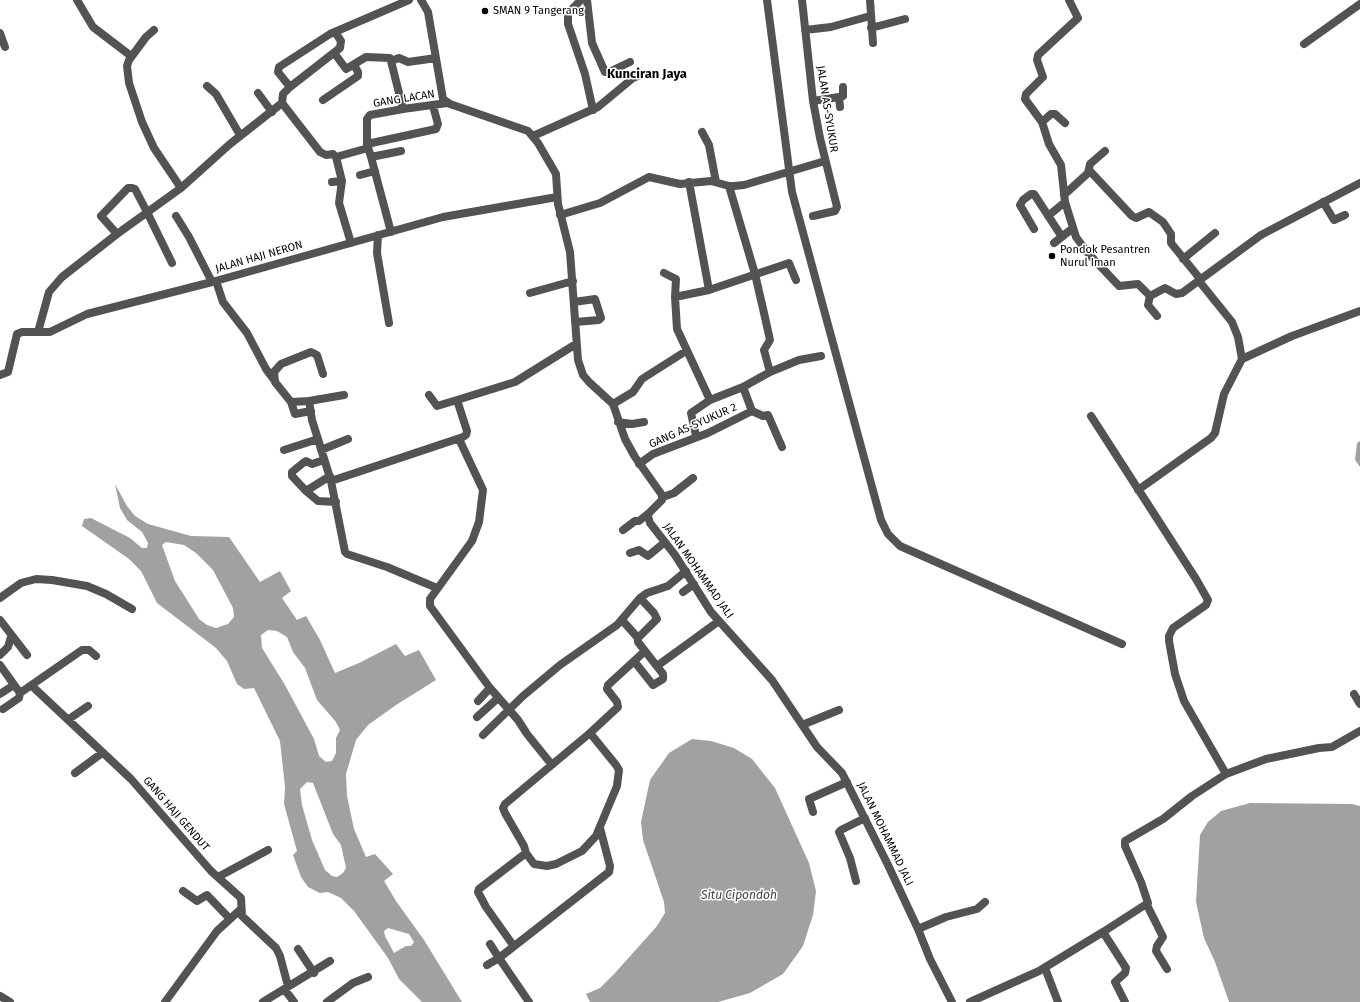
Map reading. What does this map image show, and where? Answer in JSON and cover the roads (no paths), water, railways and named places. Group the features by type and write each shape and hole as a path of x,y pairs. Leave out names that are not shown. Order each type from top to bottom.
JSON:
{"street":[{"path":"77,0 93,27 132,56"},
{"path":"290,87 278,72 279,67 335,32 409,0"},
{"path":"422,0 428,12 442,96 447,103 522,128 533,136 556,174 558,183 557,198 560,215 570,252 578,360 583,375 613,404 624,439 639,464 661,492 663,497"},
{"path":"581,0 568,13 568,24 584,74 593,110"},
{"path":"587,0 592,43 605,72 609,72 630,62"},
{"path":"767,0 792,192 879,512 888,534 900,546 1122,644"},
{"name":"JALAN AS-SYUKUR","path":"560,215 600,203 649,177 680,184 706,180 729,186 744,185 824,161 814,101 802,0"},
{"path":"870,0 873,43"},
{"path":"1069,0 1078,18 1038,54 1036,60 1043,77 1025,96 1042,122 1049,144 1061,165 1064,198 1073,228 1087,252 1117,285 1138,284 1150,296"},
{"path":"1304,44 1360,4"},
{"path":"805,30 831,27 870,16"},
{"path":"871,28 905,19"},
{"path":"154,30 146,37 132,56 127,66 129,83 142,122 154,148 181,188"},
{"path":"0,32 6,47"},
{"path":"38,332 47,297 56,283 70,269 181,188 240,135 272,112 282,103 283,94 290,87 335,54 342,45 342,40 335,32"},
{"path":"335,54 346,69 366,57 390,58 403,109"},
{"path":"391,62 399,58 408,62 436,58"},
{"path":"323,100 358,76 358,72 354,64"},
{"path":"533,136 593,110 610,99 633,78 640,75"},
{"path":"207,86 216,94 240,135"},
{"path":"814,101 843,96 843,87"},
{"path":"258,93 272,112"},
{"path":"839,97 840,107"},
{"path":"282,103 320,152 333,154 336,157 342,181 339,203 351,243"},
{"name":"GANG LACAN","path":"369,150 366,134 368,117 403,109 447,103"},
{"path":"336,157 369,150 436,128 438,124 433,106"},
{"path":"1042,122 1051,114 1055,114 1065,123"},
{"path":"702,132 709,145 716,182"},
{"path":"369,150 400,151"},
{"path":"369,150 391,232"},
{"path":"1048,216 1077,185 1089,170 1090,164 1105,151"},
{"path":"813,216 837,210 833,188 824,161"},
{"path":"1089,170 1132,216 1136,218 1149,212 1163,222 1171,234 1171,243 1232,322 1238,337 1242,359 1224,394 1215,433 1211,438 1138,490"},
{"path":"360,175 375,171"},
{"path":"332,182 342,181"},
{"path":"689,182 709,290"},
{"path":"1157,316 1148,305 1150,296 1165,288 1179,294 1261,234 1360,183"},
{"path":"729,186 755,274 770,340 764,350 770,372"},
{"path":"117,234 101,216 128,188 135,189 172,263"},
{"path":"1034,229 1020,205 1023,200 1031,194 1034,194 1062,237"},
{"name":"JALAN HAJI NERON","path":"0,375 9,370 17,334 22,332 56,330 87,314 214,282 449,216 557,198"},
{"path":"1323,202 1334,220 1345,215"},
{"path":"176,216 214,282 223,302 247,334 266,369 291,402 295,414 311,411"},
{"path":"1054,243 1073,228"},
{"path":"1184,259 1215,233"},
{"path":"378,235 377,253 389,323"},
{"path":"675,297 709,290 789,263 796,280"},
{"path":"664,273 676,279 675,297 677,329 710,400"},
{"path":"530,293 573,281"},
{"path":"574,302 595,299 600,318 599,320 575,322"},
{"path":"1242,359 1292,336 1360,311"},
{"path":"429,395 438,406 515,382 576,344"},
{"path":"613,404 633,392 642,378 686,351"},
{"path":"275,382 274,372 276,367 310,352 317,355 323,374"},
{"path":"696,436 691,413 710,400 743,387 770,372 799,360 822,356"},
{"path":"743,387 752,411"},
{"path":"291,402 309,401 344,395"},
{"path":"306,491 331,479 466,435 467,431 457,400"},
{"path":"309,401 321,450 331,479 344,548 347,554 387,567 437,588"},
{"name":"GANG AS-SYUKUR 2","path":"639,464 653,454 696,436 708,433 752,411 763,416 768,416 782,447"},
{"path":"1091,416 1192,572 1208,600 1206,605 1173,628 1169,636 1169,641 1176,674 1184,701 1226,774"},
{"path":"618,422 632,424 644,422"},
{"path":"459,438 483,490 480,522 472,541 430,599 430,606 490,688 510,710 552,765"},
{"path":"284,450 318,439"},
{"path":"321,450 348,439"},
{"path":"324,460 312,464 306,461 292,472 294,480 318,501 336,502"},
{"path":"623,530 635,521 639,521 649,513 663,497 674,493 694,478"},
{"name":"JALAN MOHAMMAD JALI","path":"649,513 650,523 686,571 706,605 772,680 817,747 838,768 847,782 918,929 930,959 952,1002"},
{"path":"630,553 639,550 648,556 665,542"},
{"path":"482,736 523,696 560,665 610,631 622,620 640,598 647,593 668,586 686,571"},
{"path":"0,598 21,582 36,579 52,580 87,586 106,594 132,609"},
{"path":"683,592 694,584"},
{"path":"638,638 657,619 654,613 640,598"},
{"path":"0,620 11,637 28,655"},
{"path":"622,620 638,638 638,642 664,677 653,686 634,661"},
{"path":"657,666 719,621"},
{"path":"0,655 8,647 11,637"},
{"path":"3,709 19,698 20,693 82,650 89,650 96,656"},
{"path":"590,733 619,770 617,786 600,828 590,844 569,859 547,866 534,864 526,853 524,846 505,813 505,804 590,733 618,707 617,702 607,690 608,686 645,651"},
{"path":"0,665 20,693"},
{"path":"0,694 14,685"},
{"name":"GANG HAJI GENDUT","path":"32,686 69,719 102,754 131,779 211,871 241,898 242,916 276,948 280,956 287,988"},
{"path":"478,701 490,688"},
{"path":"1354,694 1360,704"},
{"path":"477,717 498,698"},
{"path":"69,719 88,706"},
{"path":"802,725 839,710"},
{"path":"1167,969 1156,951 1157,946 1163,938 1147,905 1148,900 1124,841 1163,819 1192,796 1226,774 1266,759 1319,748 1332,747 1360,732"},
{"path":"75,773 102,754"},
{"path":"813,812 809,800 847,782"},
{"path":"856,881 839,832 865,818"},
{"path":"487,965 499,958 513,945 609,872 610,866 600,828"},
{"path":"218,877 268,850"},
{"path":"513,945 486,907 478,892 481,888 526,853"},
{"path":"183,891 197,901 207,894 230,919"},
{"path":"918,929 946,917 977,909 985,902"},
{"path":"970,1002 1045,968 1147,905"},
{"path":"165,1002 217,931 241,910"},
{"path":"1103,932 1126,968 1125,973 1115,982 1125,1002"},
{"path":"490,944 529,1002"},
{"path":"298,949 314,973"},
{"path":"263,1002 314,973 330,962"},
{"path":"1045,968 1058,1002"},
{"path":"327,1002 353,983 368,976"},
{"path":"287,988 294,1002"},
{"path":"0,996 10,1002"}],"water":[{"path":"1360,441 1360,467 1355,460 1357,443"},
{"path":"115,484 127,506 135,516 148,524 191,536 229,537 260,582 280,571 291,591 282,598 297,620 306,616 320,640 335,673 359,663 396,644 405,656 419,650 436,680 396,705 368,725 356,740 346,774 347,796 354,829 366,857 375,854 393,874 384,881 396,901 424,940 462,1002 422,1002 399,979 388,958 354,911 341,898 328,892 320,893 308,887 301,877 293,855 297,851 284,804 285,787 280,741 254,688 244,689 237,684 227,661 216,648 157,603 141,571 129,559 82,526 84,519 91,518 130,538 142,548 147,548 148,543 142,532 127,520 120,508","holes":["166,542 184,545 196,553 213,570 233,608 234,617 228,624 216,628 207,625 199,619 175,581 162,545","268,630 277,631 287,637 293,652 305,668 317,700 336,722 340,730 336,738 336,753 332,761 326,762 319,756 314,739 285,685 262,648 261,635","307,782 313,783 333,834 341,845 346,868 343,873 337,877 332,876 325,870 312,840 302,805 300,789","388,928 409,934 414,942 411,946 406,946 394,953 384,931"]},
{"name":"Situ Cipondoh","path":"692,739 711,741 734,748 752,759 775,788 809,863 816,891 813,915 803,946 783,974 750,993 718,1002 590,1002 586,994 600,988 615,973 657,926 665,913 664,902 643,840 641,822 650,780 669,753"},
{"path":"1250,803 1352,804 1360,806 1360,1002 1229,1002 1215,962 1204,938 1196,902 1200,835 1208,822 1221,811"}],"place":[{"name":"SMAN 9 Tangerang","path":"485,11"},
{"name":"Pondok Pesantren Nurul Iman","path":"1052,256"}],"district":[{"name":"Kunciran Jaya","path":"647,74"}]}
